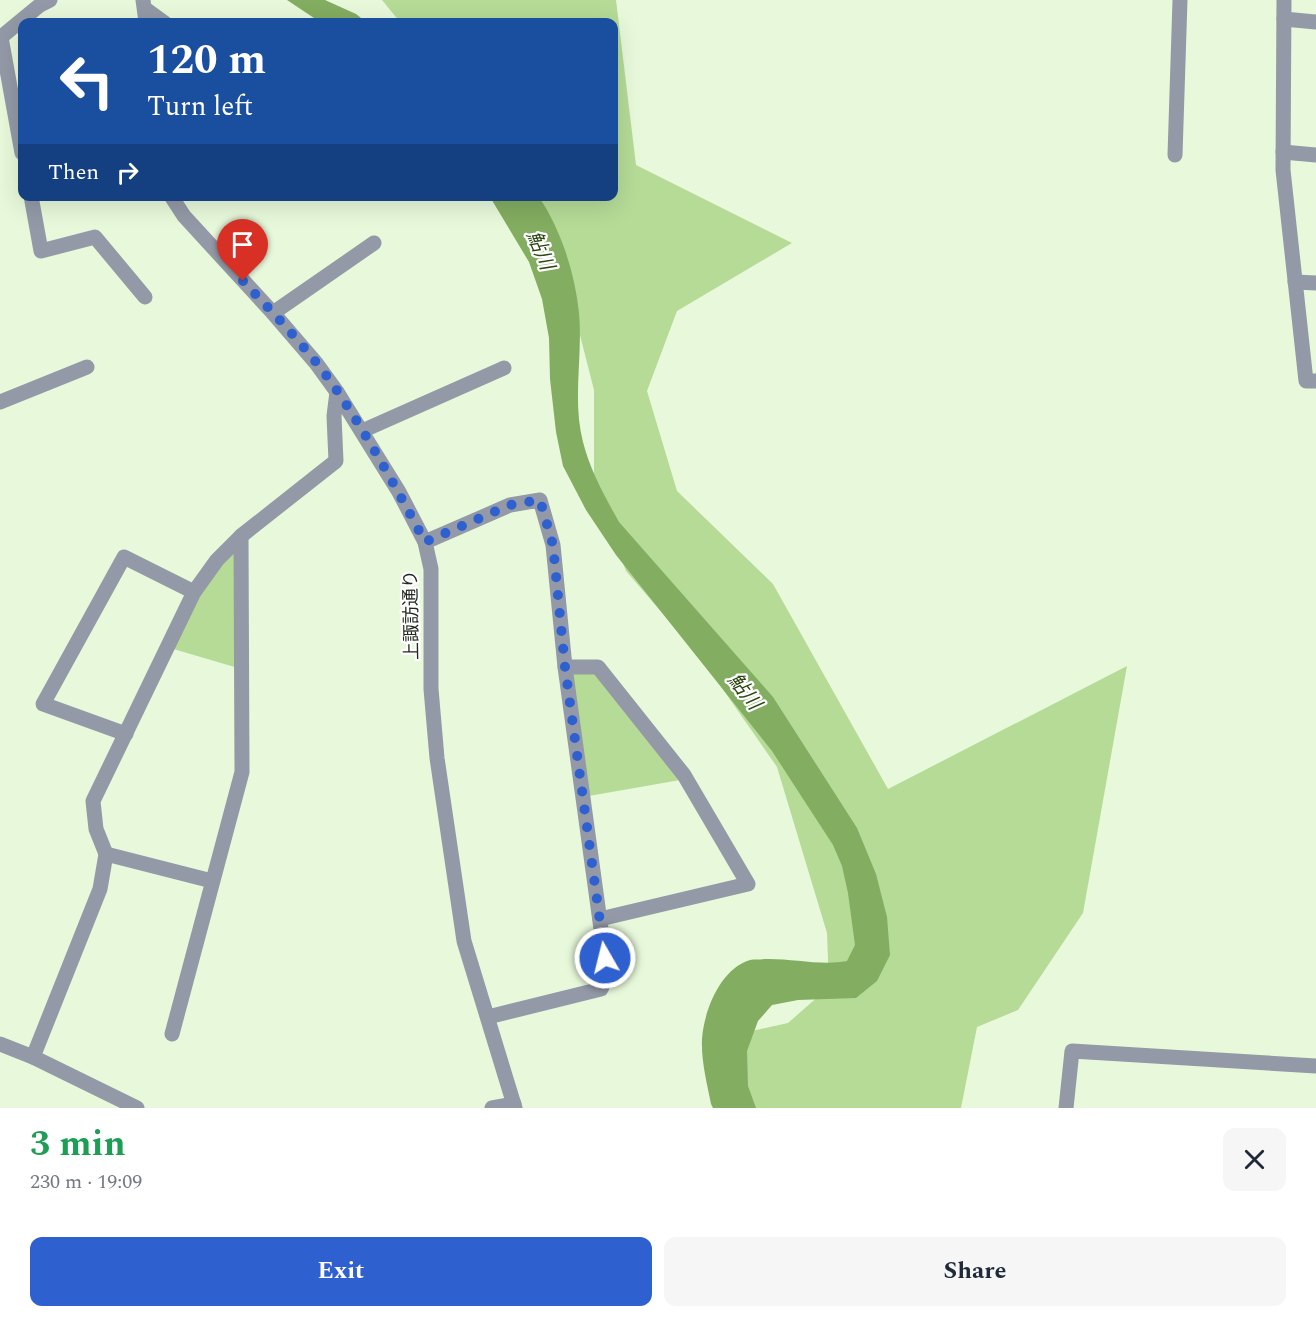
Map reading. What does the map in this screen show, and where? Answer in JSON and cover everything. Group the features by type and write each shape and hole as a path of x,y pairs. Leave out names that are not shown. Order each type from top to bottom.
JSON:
{"street":[{"path":"25,18 50,0"},
{"path":"1175,155 1180,0"},
{"path":"1284,0 1283,152 1306,381 1316,381"},
{"path":"143,3 145,18"},
{"path":"1284,20 1316,22"},
{"path":"18,24 1,38 18,131"},
{"path":"1283,152 1316,155"},
{"path":"32,201 41,251 95,237 145,297"},
{"name":"上諏訪通り","path":"174,201 184,216 316,363 362,431 399,492 425,542 431,569 431,689 437,758 464,941 514,1106"},
{"path":"273,313 374,243"},
{"path":"1295,282 1316,284"},
{"path":"0,402 87,367"},
{"path":"362,431 504,368"},
{"path":"33,1057 100,889 106,854 96,829 93,801 194,592 217,560 241,536 336,461 334,416 337,392"},
{"path":"425,542 510,505 540,500 553,545 565,667 606,977 601,989 488,1017"},
{"path":"172,1034 242,772 241,536"},
{"path":"126,734 42,704 124,557 194,592"},
{"path":"565,667 598,666 684,775 748,884 600,919"},
{"path":"106,854 212,881"},
{"path":"0,1044 33,1057 137,1108"},
{"path":"1066,1108 1072,1051 1316,1066"},
{"path":"492,1108 514,1106"}],"lane":[{"path":"143,3 161,18"}],"shaded area":[{"path":"382,0 616,0 636,165 792,243 677,311 647,391 677,491 773,584 888,789 1127,666 1083,913 1018,1010 977,1027 961,1108 732,1108 734,1035 788,1023 829,987 827,933 777,767 701,658 626,571 594,489 594,390 561,261 524,201 618,201 618,18 397,18"},
{"path":"241,536 238,668 170,648 194,592"},
{"path":"565,667 598,667 686,779 583,797"}],"water":[{"path":"287,0 325,0 361,18 314,18"},
{"name":"鮎川","path":"492,201 541,201 566,252 579,313 578,410 583,442 603,493 619,522 773,697 857,828 876,874 887,917 890,955 877,981 856,998 798,1000 772,1005 758,1021 747,1051 748,1086 756,1108 713,1108 711,1104 702,1047 703,1028 710,1004 730,972 750,960 774,959 827,963 847,961 855,945 842,866 833,845 772,751 616,555 586,510 563,466 556,432 550,379 549,338 542,299 529,262"}],"route":[{"path":"243,281 316,363 337,392 399,492 425,542 510,505 540,500 553,545 565,667 605,958"}]}
